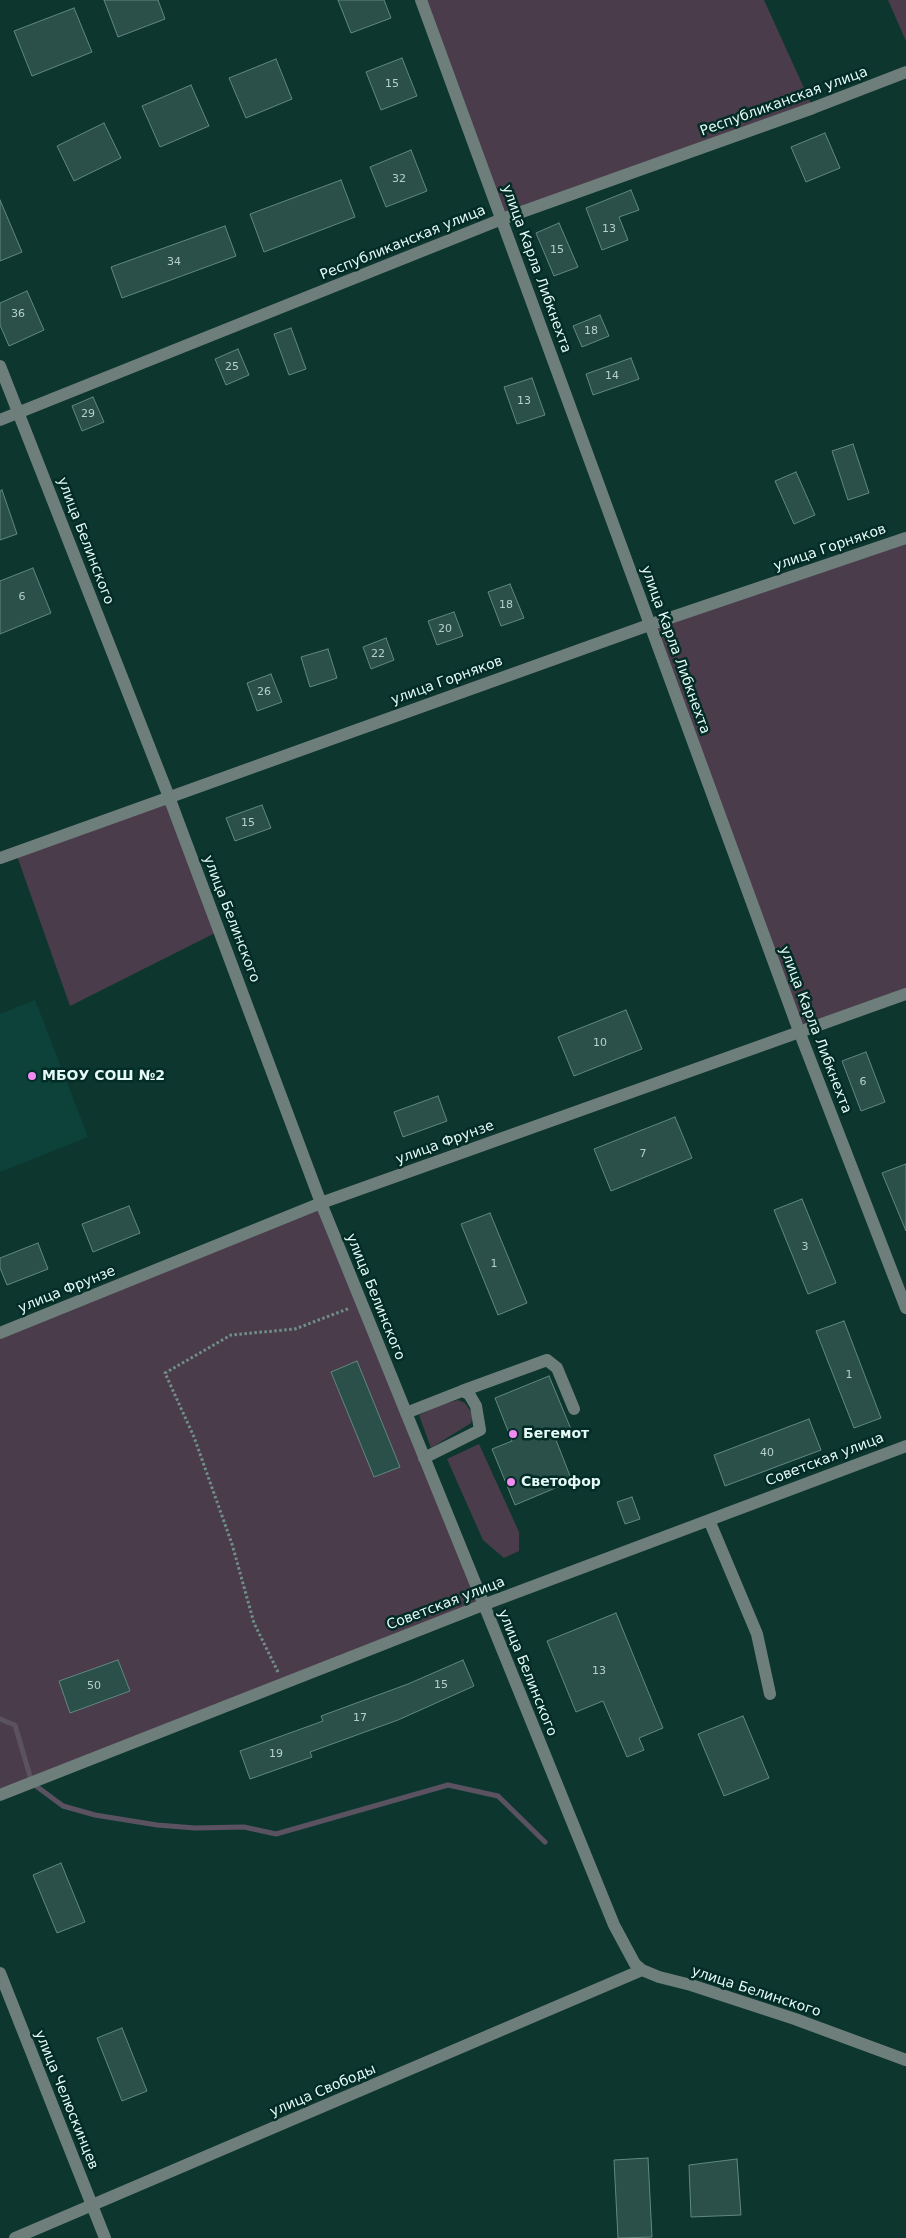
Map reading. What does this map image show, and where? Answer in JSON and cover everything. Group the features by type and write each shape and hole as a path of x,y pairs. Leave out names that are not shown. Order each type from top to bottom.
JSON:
{"street":[{"name":"улица Карла Либкнехта","path":"421,0 799,1031 906,1308"},
{"name":"Республиканская улица","path":"0,420 502,219 813,108 906,72"},
{"name":"улица Белинского","path":"0,366 169,797 322,1203 614,1925 635,1964 642,1970 659,1978 691,1985 795,2019 906,2060"},
{"name":"улица Горняков","path":"0,858 649,625 906,538"},
{"name":"улица Фрунзе","path":"0,1333 322,1203 906,994"},
{"path":"406,1413 547,1360 557,1368 574,1410"},
{"path":"424,1458 480,1430 476,1406 469,1394 462,1391"},
{"name":"Советская улица","path":"0,1796 483,1605 906,1446"},
{"path":"708,1520 757,1634 770,1694"},
{"name":"улица Свободы","path":"15,2238 642,1970"},
{"name":"улица Челюскинцев","path":"0,1973 105,2238"}],"path":[{"path":"284,1684 254,1622 232,1544 194,1437 165,1374 231,1335 295,1329 362,1303"}],"shaded area":[{"path":"421,0 764,0 813,108 502,219"},
{"path":"888,0 906,0 906,41"},
{"path":"906,538 906,994 799,1031 649,625"},
{"path":"169,797 219,931 70,1006 16,853"},
{"name":"МБОУ СОШ №2","path":"35,1000 88,1137 0,1172 0,1014"},
{"path":"321,1203 483,1605 0,1795 0,1333"},
{"path":"458,1400 465,1403 473,1415 471,1423 431,1448 419,1415 440,1405"},
{"path":"479,1444 519,1532 519,1551 504,1558 483,1540 447,1459"}],"building":[{"path":"104,0 158,0 165,19 118,37"},
{"path":"338,0 384,0 391,18 351,33"},
{"path":"74,8 92,52 32,76 14,31"},
{"path":"402,58 417,96 381,110 366,72"},
{"path":"276,59 292,99 246,118 229,78"},
{"path":"191,85 209,126 160,147 142,106"},
{"path":"104,123 121,158 74,181 57,146"},
{"path":"825,133 840,168 806,182 791,147"},
{"path":"411,150 427,191 386,207 370,167"},
{"path":"341,180 355,217 264,252 250,214"},
{"path":"631,190 639,210 619,217 628,240 602,250 586,208"},
{"path":"0,200 22,252 0,261"},
{"path":"559,223 578,267 554,276 536,233"},
{"path":"225,226 236,256 122,298 111,267"},
{"path":"27,291 44,330 9,346 0,325 0,303"},
{"path":"600,315 609,336 582,347 573,326"},
{"path":"291,328 306,369 289,375 274,334"},
{"path":"238,349 249,375 226,385 215,359"},
{"path":"631,358 639,379 593,395 586,374"},
{"path":"532,378 545,415 517,424 504,387"},
{"path":"93,397 104,422 82,431 72,406"},
{"path":"853,444 869,493 848,500 832,451"},
{"path":"796,472 815,515 794,524 775,481"},
{"path":"2,490 17,534 0,540 0,491"},
{"path":"33,568 51,613 0,634 0,581"},
{"path":"510,584 524,618 501,626 488,592"},
{"path":"454,612 463,636 437,645 428,621"},
{"path":"386,638 394,660 371,669 363,647"},
{"path":"328,649 337,678 310,687 301,657"},
{"path":"271,674 282,702 257,711 247,683"},
{"path":"262,805 271,828 235,841 226,818"},
{"path":"626,1010 642,1049 574,1076 558,1037"},
{"path":"866,1052 885,1102 861,1111 842,1061"},
{"path":"438,1096 447,1121 403,1137 394,1112"},
{"path":"675,1117 692,1158 611,1191 594,1149"},
{"path":"906,1164 906,1231 882,1173"},
{"path":"802,1199 836,1283 808,1294 774,1210"},
{"path":"129,1206 140,1233 93,1252 82,1224"},
{"path":"490,1213 527,1303 498,1315 461,1224"},
{"path":"38,1243 48,1269 7,1285 0,1268 0,1258"},
{"path":"844,1321 881,1418 854,1428 816,1331"},
{"path":"357,1361 400,1467 374,1477 331,1372"},
{"path":"549,1376 573,1434 556,1440 572,1481 515,1505 492,1449 512,1441 495,1398"},
{"path":"809,1419 821,1450 725,1486 714,1455"},
{"path":"632,1497 640,1519 625,1524 617,1502"},
{"path":"616,1613 663,1728 639,1738 644,1750 627,1757 603,1701 576,1712 547,1641"},
{"path":"118,1660 130,1691 70,1713 59,1681"},
{"path":"463,1660 474,1686 398,1720 310,1752 312,1757 250,1779 240,1751 323,1721 321,1716 408,1684"},
{"path":"743,1716 769,1778 724,1796 698,1734"},
{"path":"61,1863 85,1922 57,1933 33,1875"},
{"path":"122,2028 147,2091 122,2101 97,2038"},
{"path":"648,2158 652,2237 618,2238 614,2160"},
{"path":"737,2159 741,2215 691,2217 689,2165"}],"waterway":[{"path":"0,1719 15,1725 32,1783 63,1806 95,1815 157,1825 195,1828 244,1827 276,1834 448,1785 498,1796 545,1842"}],"place":[{"name":"МБОУ СОШ №2","path":"32,1076"},
{"name":"Бегемот","path":"513,1434"},
{"name":"Светофор","path":"511,1482"}]}
